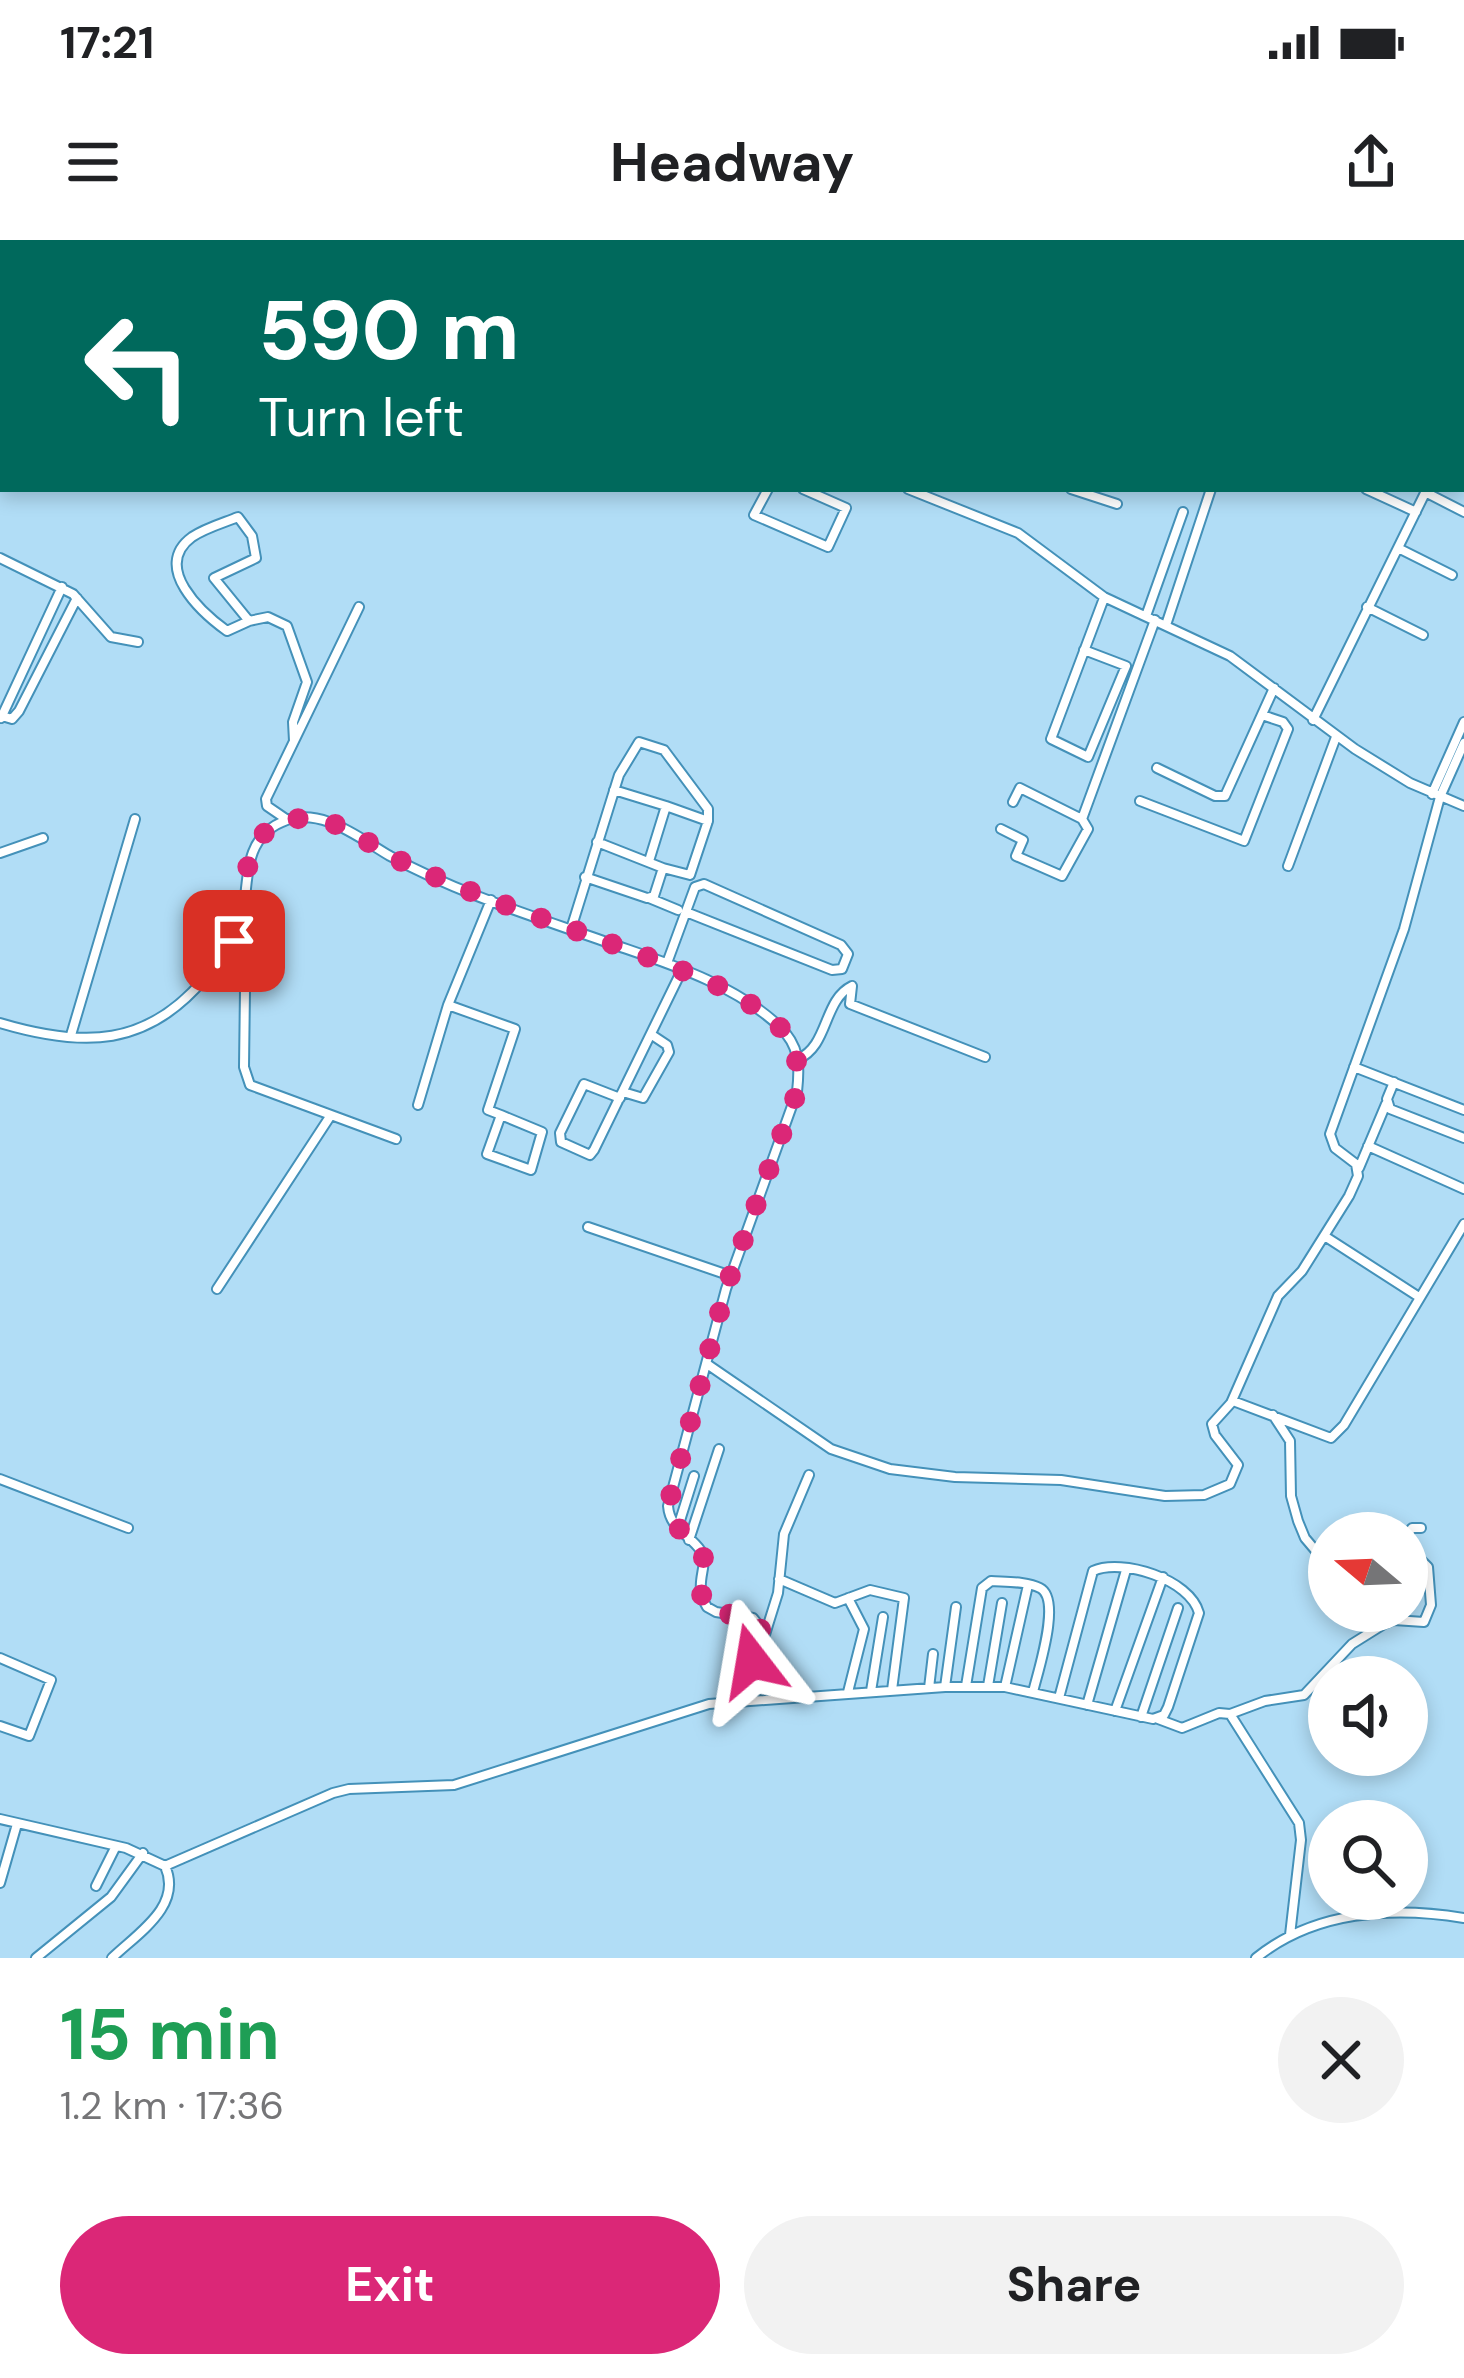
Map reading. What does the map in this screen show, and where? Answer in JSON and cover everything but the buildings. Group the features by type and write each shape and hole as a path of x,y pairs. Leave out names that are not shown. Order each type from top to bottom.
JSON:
{"street":[{"path":"766,492 754,515 828,547 846,508 810,492"},
{"path":"916,492 1028,539 1104,597 1230,656 1336,737 1436,795 1464,806"},
{"path":"945,503 951,492"},
{"path":"1080,492 1117,504"},
{"path":"1166,626 1210,492"},
{"path":"1373,492 1416,512"},
{"path":"1313,721 1425,492"},
{"path":"1429,492 1464,512"},
{"path":"1082,819 1183,512"},
{"path":"249,621 214,578 256,559 252,536 238,518 189,540 182,548 178,576 202,613 227,631 268,617 286,626 307,682 293,722 294,742"},
{"path":"1398,548 1452,575"},
{"path":"0,558 62,587 111,637 138,642"},
{"path":"62,587 1,718 12,719 20,711 77,598"},
{"path":"1084,650 1126,666 1088,757 1051,739 1084,650 1104,597"},
{"path":"286,819 266,803 359,607"},
{"path":"1366,607 1423,635"},
{"path":"1156,768 1215,796 1225,796 1274,688"},
{"path":"1140,801 1244,841 1288,729 1262,715"},
{"path":"1358,1170 1330,1137 1404,928 1436,795 1464,722"},
{"path":"1288,866 1336,737"},
{"path":"571,929 585,877 614,790 639,742 664,749 708,809 690,875 597,842"},
{"path":"1436,795 1464,743"},
{"path":"1000,829 1023,840 1016,856 1062,876 1088,829 1082,819 1020,788 1013,802"},
{"path":"614,790 708,821"},
{"path":"649,861 666,806"},
{"path":"70,1035 135,819"},
{"path":"0,1023 112,1037 164,1019 180,1007 234,941 256,843 286,819 341,826 410,866 667,963 755,1006 797,1047 797,1092 730,1276 668,1506 669,1518 702,1553 704,1567 698,1581 706,1607 770,1623"},
{"path":"0,853 43,838"},
{"path":"647,898 654,896 663,868"},
{"path":"585,877 682,911 832,970 842,968 848,954 842,945 704,884 695,887 682,911 667,963"},
{"path":"418,1105 448,1005 491,900"},
{"path":"234,941 245,990 246,1079 256,1089 396,1139"},
{"path":"652,1035 669,1052 643,1098 621,1095 584,1084 560,1133 561,1142 590,1155 621,1095 652,1035 682,970"},
{"path":"798,1059 813,1051 838,995 852,986 850,1004 986,1057"},
{"path":"448,1005 515,1030 488,1110 501,1114 542,1132 531,1170 488,1154 501,1114"},
{"path":"1354,1067 1464,1110"},
{"path":"1231,1403 1273,1306 1326,1237 1354,1186 1394,1082"},
{"path":"1387,1103 1390,1109 1464,1138"},
{"path":"217,1289 331,1115"},
{"path":"1368,1146 1464,1189"},
{"path":"707,1364 831,1449 865,1463 948,1476 1076,1482 1166,1496 1204,1495 1235,1478 1238,1465 1211,1428 1235,1399 1331,1438 1344,1425 1464,1224"},
{"path":"588,1227 730,1276"},
{"path":"1326,1237 1419,1298"},
{"path":"1272,1414 1290,1441 1291,1496 1308,1542"},
{"path":"689,1540 719,1448"},
{"path":"741,1701 770,1623 784,1534 808,1475"},
{"path":"677,1529 694,1476"},
{"path":"0,1479 128,1528"},
{"path":"1059,1698 1091,1574 1106,1566 1162,1577 1192,1597 1199,1613 1168,1707 1158,1719"},
{"path":"1428,1567 1428,1614"},
{"path":"1087,1705 1126,1570"},
{"path":"1114,1712 1162,1577"},
{"path":"779,1579 835,1604 870,1591 905,1601 892,1690"},
{"path":"966,1686 984,1584 991,1581 1028,1585 1046,1592 1051,1603 1033,1692"},
{"path":"1005,1687 1028,1585"},
{"path":"848,1598 864,1629 848,1693"},
{"path":"988,1686 1003,1603"},
{"path":"945,1687 956,1607"},
{"path":"1141,1717 1178,1608"},
{"path":"871,1691 883,1617"},
{"path":"741,1701 761,1634 756,1621"},
{"path":"165,1866 333,1793 368,1787 454,1785 677,1712 741,1701 988,1686 1185,1727 1219,1713 1304,1695 1369,1632"},
{"path":"929,1688 932,1654"},
{"path":"0,1658 51,1680 29,1736 0,1726"},
{"path":"1230,1714 1299,1823 1290,1935"},
{"path":"1171,1725 1178,1741"},
{"path":"0,1819 143,1853 165,1866 171,1886 167,1902 112,1958"},
{"path":"0,1880 17,1824"},
{"path":"96,1886 116,1846"},
{"path":"36,1958 111,1897 143,1853"},
{"path":"1256,1958 1290,1935 1348,1916 1464,1915"}],"route":[{"path":"234,941 256,843 286,819 323,821 467,890 723,988 755,1006 797,1047 797,1092 726,1288 668,1506 669,1518 702,1553 704,1567 698,1581 706,1607 753,1618 761,1628 752,1661"}]}
